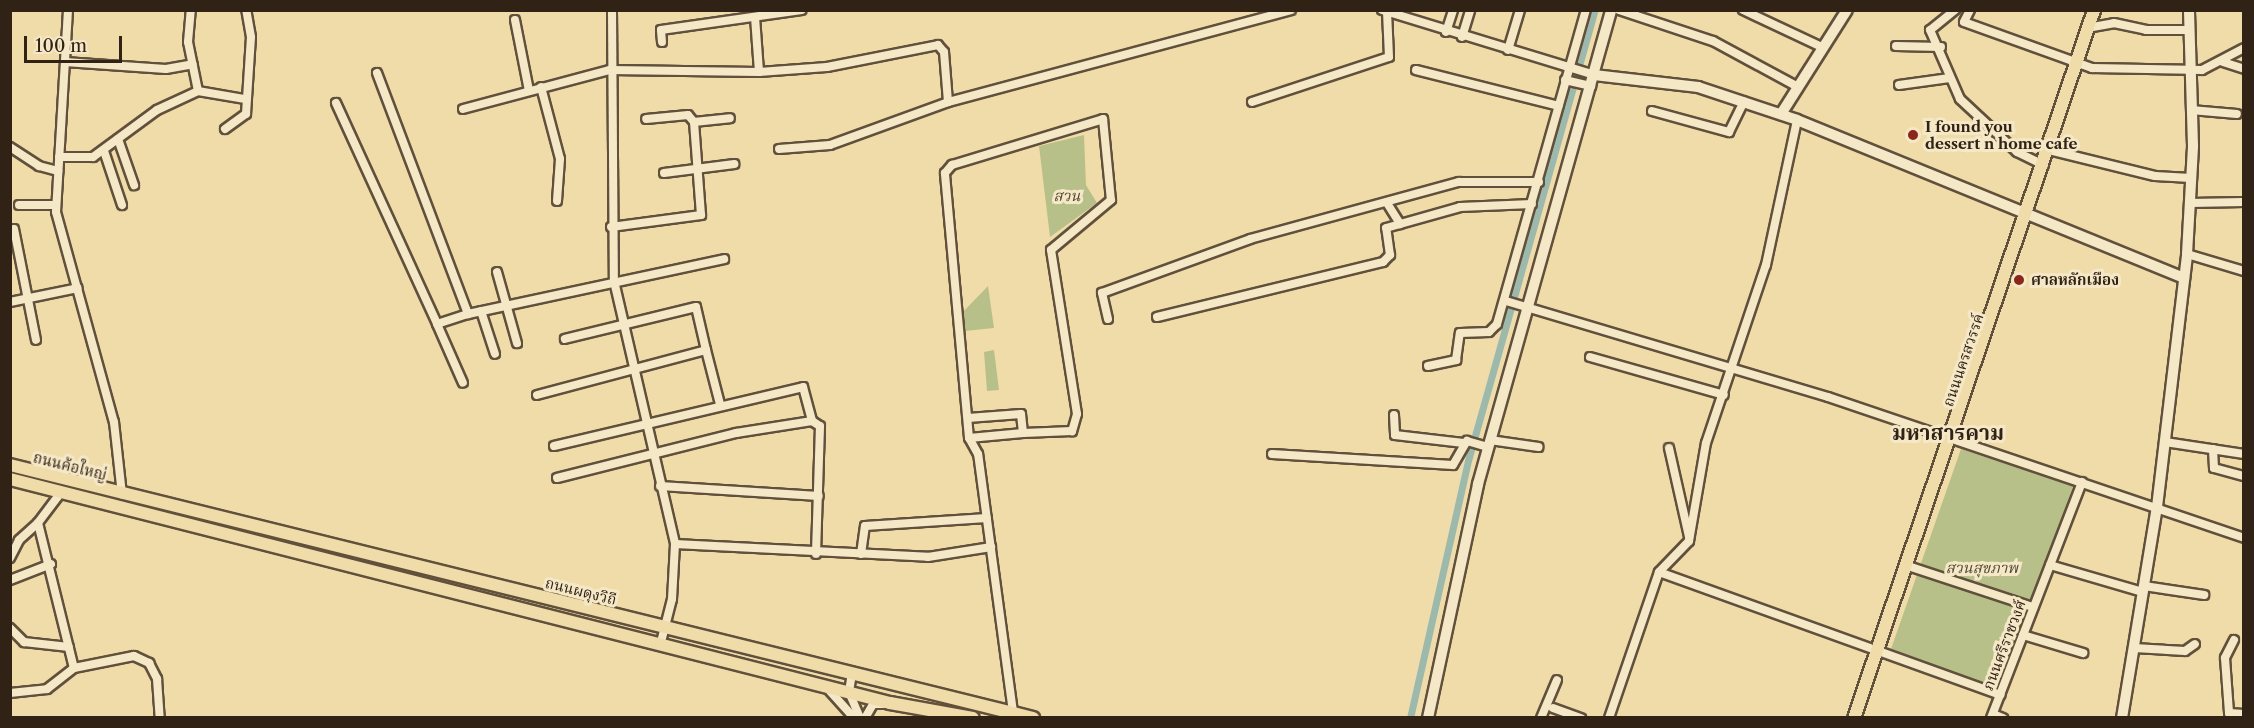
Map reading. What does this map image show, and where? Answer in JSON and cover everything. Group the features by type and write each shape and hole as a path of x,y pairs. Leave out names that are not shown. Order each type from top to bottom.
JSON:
{"main road":[{"name":"ถนนนครสวรรค์","path":"1854,717 1952,440 2079,63 2087,28 2094,10"},
{"name":"ถนนค้อใหญ่","path":"10,465 122,495"},
{"name":"ถนนค้อใหญ่","path":"10,479 59,495 119,510"},
{"name":"ถนนผดุงวิถี","path":"122,495 852,673 1012,715 1033,717"},
{"name":"ถนนผดุงวิถี","path":"119,510 661,642 890,703 973,717"}],"street":[{"path":"191,10 193,64 198,91"},
{"path":"225,129 244,120 251,37 246,10"},
{"path":"612,10 610,227 614,281 631,373 675,544 676,568 661,642"},
{"path":"662,42 661,30 802,10"},
{"path":"779,149 830,145 948,102 1291,10"},
{"path":"1446,32 1453,10"},
{"path":"1462,37 1470,10"},
{"path":"1508,50 1520,10"},
{"path":"1428,366 1456,360 1460,333 1494,329 1508,302 1565,80 1586,10"},
{"path":"1428,717 1488,444 1611,10"},
{"path":"1618,10 1713,41 1798,87"},
{"path":"1743,10 1824,48"},
{"path":"1781,114 1847,10"},
{"path":"1955,10 1930,30 1941,47 1950,78 1960,99 2017,152 2044,165"},
{"path":"1970,10 1964,22 2079,63 2190,70 2223,62 2244,48"},
{"path":"2122,717 2157,507 2187,254 2192,110 2189,10"},
{"path":"70,11 56,205 59,234 78,288 114,422 122,495"},
{"path":"1252,102 1389,57 1384,11 1400,14 1462,37 1569,68 1592,80"},
{"path":"755,18 759,72"},
{"path":"515,20 529,91"},
{"path":"2087,28 2114,23 2146,30 2189,30"},
{"path":"464,109 610,70 759,72 827,67 938,45 944,52 948,102"},
{"path":"1896,46 1941,47"},
{"path":"65,62 166,69 193,64"},
{"path":"2223,62 2244,69"},
{"path":"1416,70 1559,106"},
{"path":"377,73 468,314"},
{"path":"1899,86 1950,78"},
{"path":"1565,80 1698,87 1744,101 1797,120 2184,278"},
{"path":"541,87 560,159 557,201"},
{"path":"59,157 85,159 104,151 158,110 198,91 245,99"},
{"path":"1652,111 1732,131 1744,101"},
{"path":"336,103 463,382"},
{"path":"2192,110 2237,114"},
{"path":"610,227 701,215 694,122 688,115 646,119"},
{"path":"694,122 730,118"},
{"path":"969,438 1072,431 1077,414 1051,250 1111,200 1103,119 952,165 945,173 969,438 978,454 1012,715"},
{"path":"1609,717 1659,572 1689,541 1706,443 1734,369 1766,265 1797,120"},
{"path":"118,139 134,185"},
{"path":"10,147 39,166 58,171"},
{"path":"2049,150 2155,176 2191,178"},
{"path":"104,151 122,205"},
{"path":"664,173 734,164"},
{"path":"1108,319 1102,293 1250,239 1468,180 1539,183"},
{"path":"2190,203 2244,202"},
{"path":"1386,203 1400,224"},
{"path":"1157,317 1383,262 1390,255 1386,228 1460,207 1532,204"},
{"path":"19,205 56,205"},
{"path":"14,229 36,339"},
{"path":"2187,254 2244,271"},
{"path":"437,324 507,305 724,259"},
{"path":"497,272 517,343"},
{"path":"10,302 78,288"},
{"path":"1508,302 1734,369 2082,482 2244,538"},
{"path":"564,339 621,328 696,307 720,404"},
{"path":"481,311 495,354"},
{"path":"537,395 631,373 706,350"},
{"path":"1590,357 1724,395"},
{"path":"554,446 720,404 803,387 812,421 820,426 816,554"},
{"path":"968,418 1021,414 1023,433"},
{"path":"1394,415 1395,435 1539,447"},
{"path":"557,478 652,454 812,421"},
{"path":"1272,454 1453,465 1466,442"},
{"path":"2165,442 2244,454"},
{"path":"1669,448 1689,541"},
{"path":"2213,449 2214,468 2244,476"},
{"name":"ภนนศรีราชวงศ์","path":"1992,716 2082,482"},
{"path":"660,486 819,496"},
{"path":"10,558 19,540 38,523 59,495"},
{"path":"861,554 865,526 987,518"},
{"path":"38,523 51,564 74,668"},
{"path":"675,544 816,554 928,557 991,547"},
{"path":"10,580 51,564"},
{"path":"2050,565 2143,589 2205,595"},
{"path":"1908,566 2033,607"},
{"path":"1659,572 2000,695"},
{"path":"10,628 24,642 69,647"},
{"path":"2023,635 2083,653"},
{"path":"2234,640 2225,658 2229,713 2244,714"},
{"path":"2134,648 2185,651 2195,644"},
{"path":"10,693 47,689 74,668 134,656 149,663 160,717"},
{"path":"852,673 849,692 860,717"},
{"path":"1540,717 1557,680"},
{"path":"824,686 854,717"},
{"path":"865,717 873,705 890,703"},
{"path":"1552,708 1578,717"},
{"path":"1992,716 2003,717"}],"green space":[{"name":"สวน","path":"1084,135 1086,185 1097,203 1050,237 1039,146"},
{"path":"988,286 994,328 965,331 961,314"},
{"path":"994,350 999,390 987,391 984,352"},
{"name":"สวนสุขภาพ","path":"1961,449 2073,486 2002,690 1891,649"}],"waterway":[{"path":"1410,718 1469,457 1595,10"}],"place":[{"name":"I found you dessert n home cafe","path":"1913,135"},
{"name":"ศาลหลักเมือง","path":"2019,280"}],"district":[{"name":"มหาสารคาม","path":"1948,433"}]}
